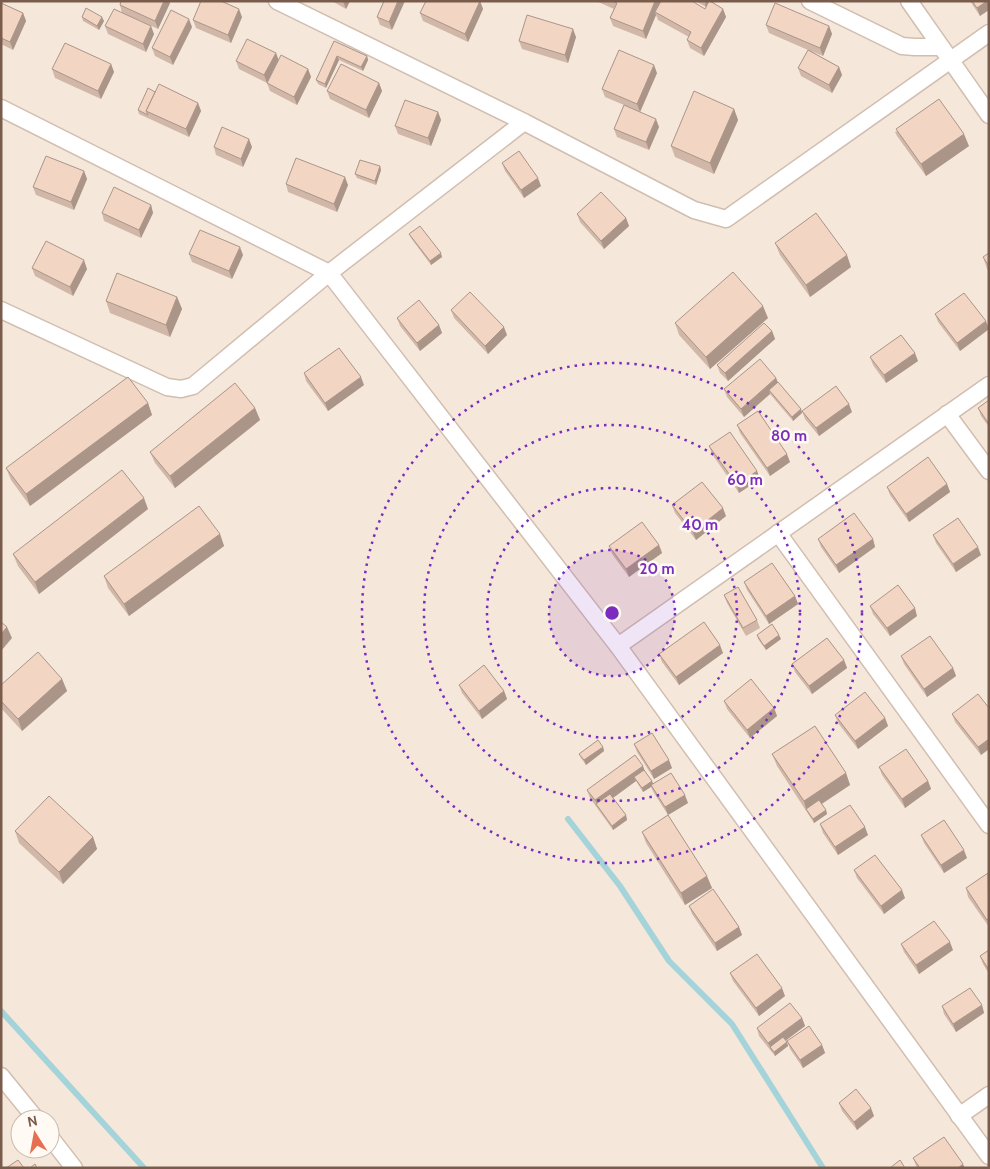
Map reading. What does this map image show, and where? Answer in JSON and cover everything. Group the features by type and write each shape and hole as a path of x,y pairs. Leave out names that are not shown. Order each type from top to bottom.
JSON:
{"street":[{"path":"278,1 524,122 694,210 726,219 945,53 989,32"},
{"path":"810,1 902,46 945,53"},
{"path":"909,1 989,115"},
{"path":"1,108 329,273 618,646 989,1156"},
{"path":"1,310 167,387 181,389 193,386 329,273 524,122"},
{"path":"618,646 989,385"},
{"path":"947,414 989,471"},
{"path":"778,533 989,825"},
{"path":"1,1076 28,1109"},
{"path":"959,1116 989,1095"},
{"path":"60,1150 74,1168"}],"shaded area":[{"path":"1,1 989,1 989,1168 1,1168"}],"building":[{"path":"121,1 164,1 155,21 120,5"},
{"path":"201,1 221,1 239,9 228,35 193,20"},
{"path":"384,1 398,1 389,22 377,17"},
{"path":"426,1 480,1 465,34 420,13"},
{"path":"612,1 655,1 643,31 610,18 617,3"},
{"path":"661,1 692,1 705,9 710,1 723,9 701,48 687,40 691,32 655,12"},
{"path":"972,1 987,1 977,8"},
{"path":"1,3 23,13 10,42 1,38"},
{"path":"775,3 829,26 820,48 766,25"},
{"path":"86,8 102,17 97,26 82,17"},
{"path":"114,9 151,26 143,44 105,26"},
{"path":"171,10 189,19 170,57 152,48"},
{"path":"527,15 573,29 565,55 519,41"},
{"path":"247,39 276,53 264,75 236,61"},
{"path":"334,41 367,56 361,67 337,56 325,84 316,80"},
{"path":"65,43 111,64 98,91 52,69"},
{"path":"619,50 654,65 637,104 602,89"},
{"path":"808,50 839,67 829,85 798,68"},
{"path":"281,55 308,69 294,97 267,83"},
{"path":"341,64 379,83 366,110 327,91"},
{"path":"159,84 198,103 186,129 146,111"},
{"path":"148,88 155,92 146,111 148,115 138,110"},
{"path":"694,91 734,109 710,163 671,146"},
{"path":"939,99 964,134 921,164 896,129"},
{"path":"405,100 438,112 428,138 395,126"},
{"path":"624,105 656,119 646,142 614,129"},
{"path":"222,127 249,139 241,159 214,147"},
{"path":"519,151 538,178 521,190 502,163"},
{"path":"46,156 84,171 71,202 33,187"},
{"path":"296,158 345,177 334,204 286,184"},
{"path":"360,160 380,166 375,181 355,174"},
{"path":"114,187 151,205 139,230 102,213"},
{"path":"601,192 626,218 601,241 577,214"},
{"path":"816,213 847,255 806,285 775,243"},
{"path":"420,226 441,253 430,261 409,234"},
{"path":"200,230 240,247 229,271 189,254"},
{"path":"46,241 84,260 70,287 32,268"},
{"path":"989,253 989,266 983,257"},
{"path":"733,272 763,306 706,357 675,323"},
{"path":"117,273 177,297 166,325 106,301"},
{"path":"470,292 504,327 485,346 451,310"},
{"path":"964,293 986,321 957,343 935,314"},
{"path":"419,300 439,325 417,343 397,318"},
{"path":"764,323 772,331 725,373 717,365"},
{"path":"901,335 915,353 884,375 870,357"},
{"path":"339,348 361,377 325,403 304,373"},
{"path":"760,359 776,378 741,409 724,389"},
{"path":"128,377 148,403 26,494 6,468"},
{"path":"778,382 801,409 792,417 769,390"},
{"path":"235,383 255,408 170,476 150,452"},
{"path":"836,386 849,404 816,428 802,411"},
{"path":"989,400 989,424 978,408"},
{"path":"758,411 787,454 767,468 737,425"},
{"path":"730,432 757,471 737,485 709,446"},
{"path":"928,457 947,484 906,514 887,487"},
{"path":"122,470 144,498 35,582 13,554"},
{"path":"702,482 723,508 693,532 672,505"},
{"path":"199,506 220,534 124,604 104,576"},
{"path":"854,513 873,539 836,565 818,539"},
{"path":"958,518 978,547 953,564 933,535"},
{"path":"642,522 659,545 626,569 609,546"},
{"path":"772,563 795,596 766,616 744,582"},
{"path":"898,585 915,608 887,628 870,606"},
{"path":"738,587 757,620 743,628 724,595"},
{"path":"1,622 7,627 1,634"},
{"path":"704,622 720,645 676,677 659,654"},
{"path":"772,624 779,635 764,646 757,635"},
{"path":"930,636 953,668 924,689 901,656"},
{"path":"827,638 844,660 809,686 792,664"},
{"path":"38,652 62,679 18,719 1,701 1,685"},
{"path":"484,665 504,691 479,711 459,685"},
{"path":"751,679 774,708 747,730 724,701"},
{"path":"865,692 885,718 855,741 835,715"},
{"path":"978,694 989,708 989,739 978,747 952,714"},
{"path":"815,726 846,773 804,801 772,754"},
{"path":"652,733 669,760 651,771 634,744"},
{"path":"598,740 603,747 584,760 579,754"},
{"path":"906,749 928,781 902,799 879,767"},
{"path":"635,755 643,766 595,800 587,790"},
{"path":"644,770 652,781 642,788 634,777"},
{"path":"671,773 685,795 665,807 651,785"},
{"path":"610,794 626,815 612,826 596,804"},
{"path":"49,796 93,837 59,872 15,831"},
{"path":"819,800 826,810 813,819 806,809"},
{"path":"850,805 865,827 835,847 820,824"},
{"path":"668,815 707,876 681,893 642,832"},
{"path":"944,820 964,850 941,865 921,835"},
{"path":"875,855 902,890 881,906 854,870"},
{"path":"988,873 989,919 987,920 966,888"},
{"path":"713,889 739,927 715,943 689,906"},
{"path":"934,921 950,942 916,965 901,944"},
{"path":"989,950 989,970 980,956"},
{"path":"757,954 782,988 756,1008 730,973"},
{"path":"970,988 982,1005 953,1024 942,1006"},
{"path":"790,1003 802,1018 768,1043 757,1028"},
{"path":"809,1026 822,1045 800,1060 787,1041"},
{"path":"783,1037 787,1042 774,1052 770,1047"},
{"path":"856,1089 871,1108 854,1122 839,1103"},
{"path":"944,1137 963,1164 958,1168 920,1168 913,1158"},
{"path":"18,1160 24,1168 6,1168"},
{"path":"900,1160 905,1168 890,1168"}],"waterway":[{"path":"568,819 620,886 669,961 732,1024 823,1168"},
{"path":"1,1011 144,1168"}]}
